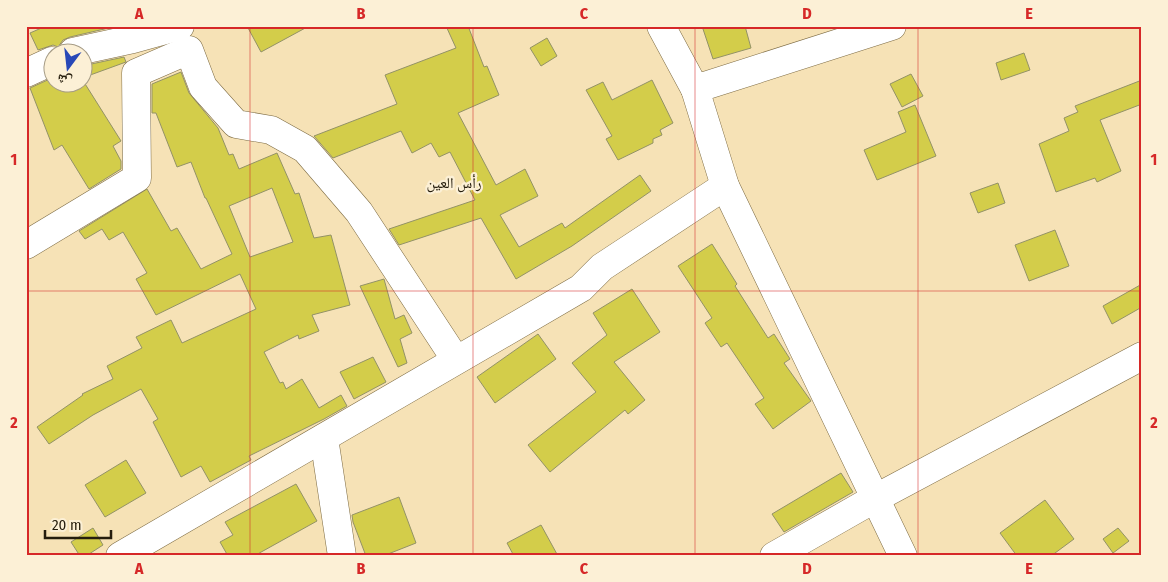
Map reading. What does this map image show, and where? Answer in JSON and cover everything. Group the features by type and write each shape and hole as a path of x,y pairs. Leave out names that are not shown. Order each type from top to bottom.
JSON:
{"street":[{"path":"661,26 695,89 725,186 903,556"},
{"path":"695,89 892,26"},
{"path":"92,48 138,38 188,34"},
{"path":"136,73 188,34"},
{"path":"188,34 203,87 236,124 271,130 305,148 360,212 456,360"},
{"path":"26,245 137,178 136,73 138,38"},
{"path":"26,74 42,66"},
{"path":"120,556 581,288 602,267 725,186"},
{"path":"774,556 874,499 1142,356"},
{"path":"324,438 342,556"}],"building":[{"path":"46,26 113,27 70,37 62,42 42,42 42,49 38,50 30,33"},
{"path":"247,26 309,26 261,52"},
{"path":"446,26 468,26 484,67 487,66 499,95 458,113 496,185 525,169 538,196 500,215 519,247 562,223 565,228 640,175 651,191 572,246 516,279 481,218 399,245 389,229 475,200 450,152 439,157 431,143 412,153 401,131 333,158 314,136 397,104 385,75 456,48"},
{"path":"702,26 745,26 751,48 713,59"},
{"path":"547,38 557,56 541,66 530,48"},
{"path":"1024,53 1030,70 1001,80 996,63"},
{"path":"124,57 126,62 92,74 92,64"},
{"path":"181,72 189,93 218,128 229,155 233,154 239,169 277,153 295,194 299,193 314,238 331,235 350,305 312,315 319,331 299,339 298,335 264,352 280,383 283,382 286,389 302,379 319,408 341,395 347,406 249,456 251,460 210,482 201,466 181,477 153,422 158,419 141,389 93,415 49,444 37,427 82,394 113,379 107,366 142,348 136,337 171,320 182,343 256,309 240,274 156,315 136,279 147,273 123,232 109,240 102,229 85,239 79,231 147,189 171,231 177,228 201,269 232,254 205,198 191,162 177,167 156,113 152,113 152,84","holes":["272,188 293,242 250,257 229,206"]},
{"path":"911,74 923,96 902,107 890,84"},
{"path":"652,80 673,123 660,130 662,135 653,139 653,143 618,160 606,139 612,136 586,90 603,82 612,100"},
{"path":"1142,80 1142,104 1100,120 1121,171 1097,182 1095,178 1056,192 1039,144 1069,131 1064,118 1078,112 1075,106"},
{"path":"42,83 42,92 90,92 121,141 113,146 121,161 121,169 89,189 62,145 54,150 30,88"},
{"path":"915,105 936,156 877,180 864,150 906,132 898,112"},
{"path":"998,183 1005,203 978,213 970,193"},
{"path":"1055,230 1069,266 1029,281 1015,245"},
{"path":"712,244 737,284 735,286 768,338 774,334 790,359 784,363 811,401 773,429 755,404 764,398 727,343 721,347 705,323 712,318 678,266"},
{"path":"384,279 395,319 404,315 412,333 400,339 407,363 398,367 360,286"},
{"path":"1142,284 1142,307 1112,324 1103,306"},
{"path":"632,289 660,332 614,362 645,400 628,414 625,410 550,472 528,445 596,392 572,363 607,335 593,313"},
{"path":"538,334 556,359 495,403 477,377"},
{"path":"373,357 386,382 354,399 340,372"},
{"path":"126,460 146,493 105,517 85,485"},
{"path":"841,473 853,492 784,532 772,514"},
{"path":"296,484 317,521 254,556 228,556 220,542 233,535 225,522"},
{"path":"399,497 416,543 383,556 366,556 352,515"},
{"path":"1045,500 1074,539 1051,556 1017,556 1000,533"},
{"path":"541,525 558,556 514,556 507,543"},
{"path":"93,528 103,545 86,556 80,556 71,542"},
{"path":"1118,528 1129,541 1113,553 1103,539"}],"district":[{"name":"رأس العين","path":"454,183"}]}
